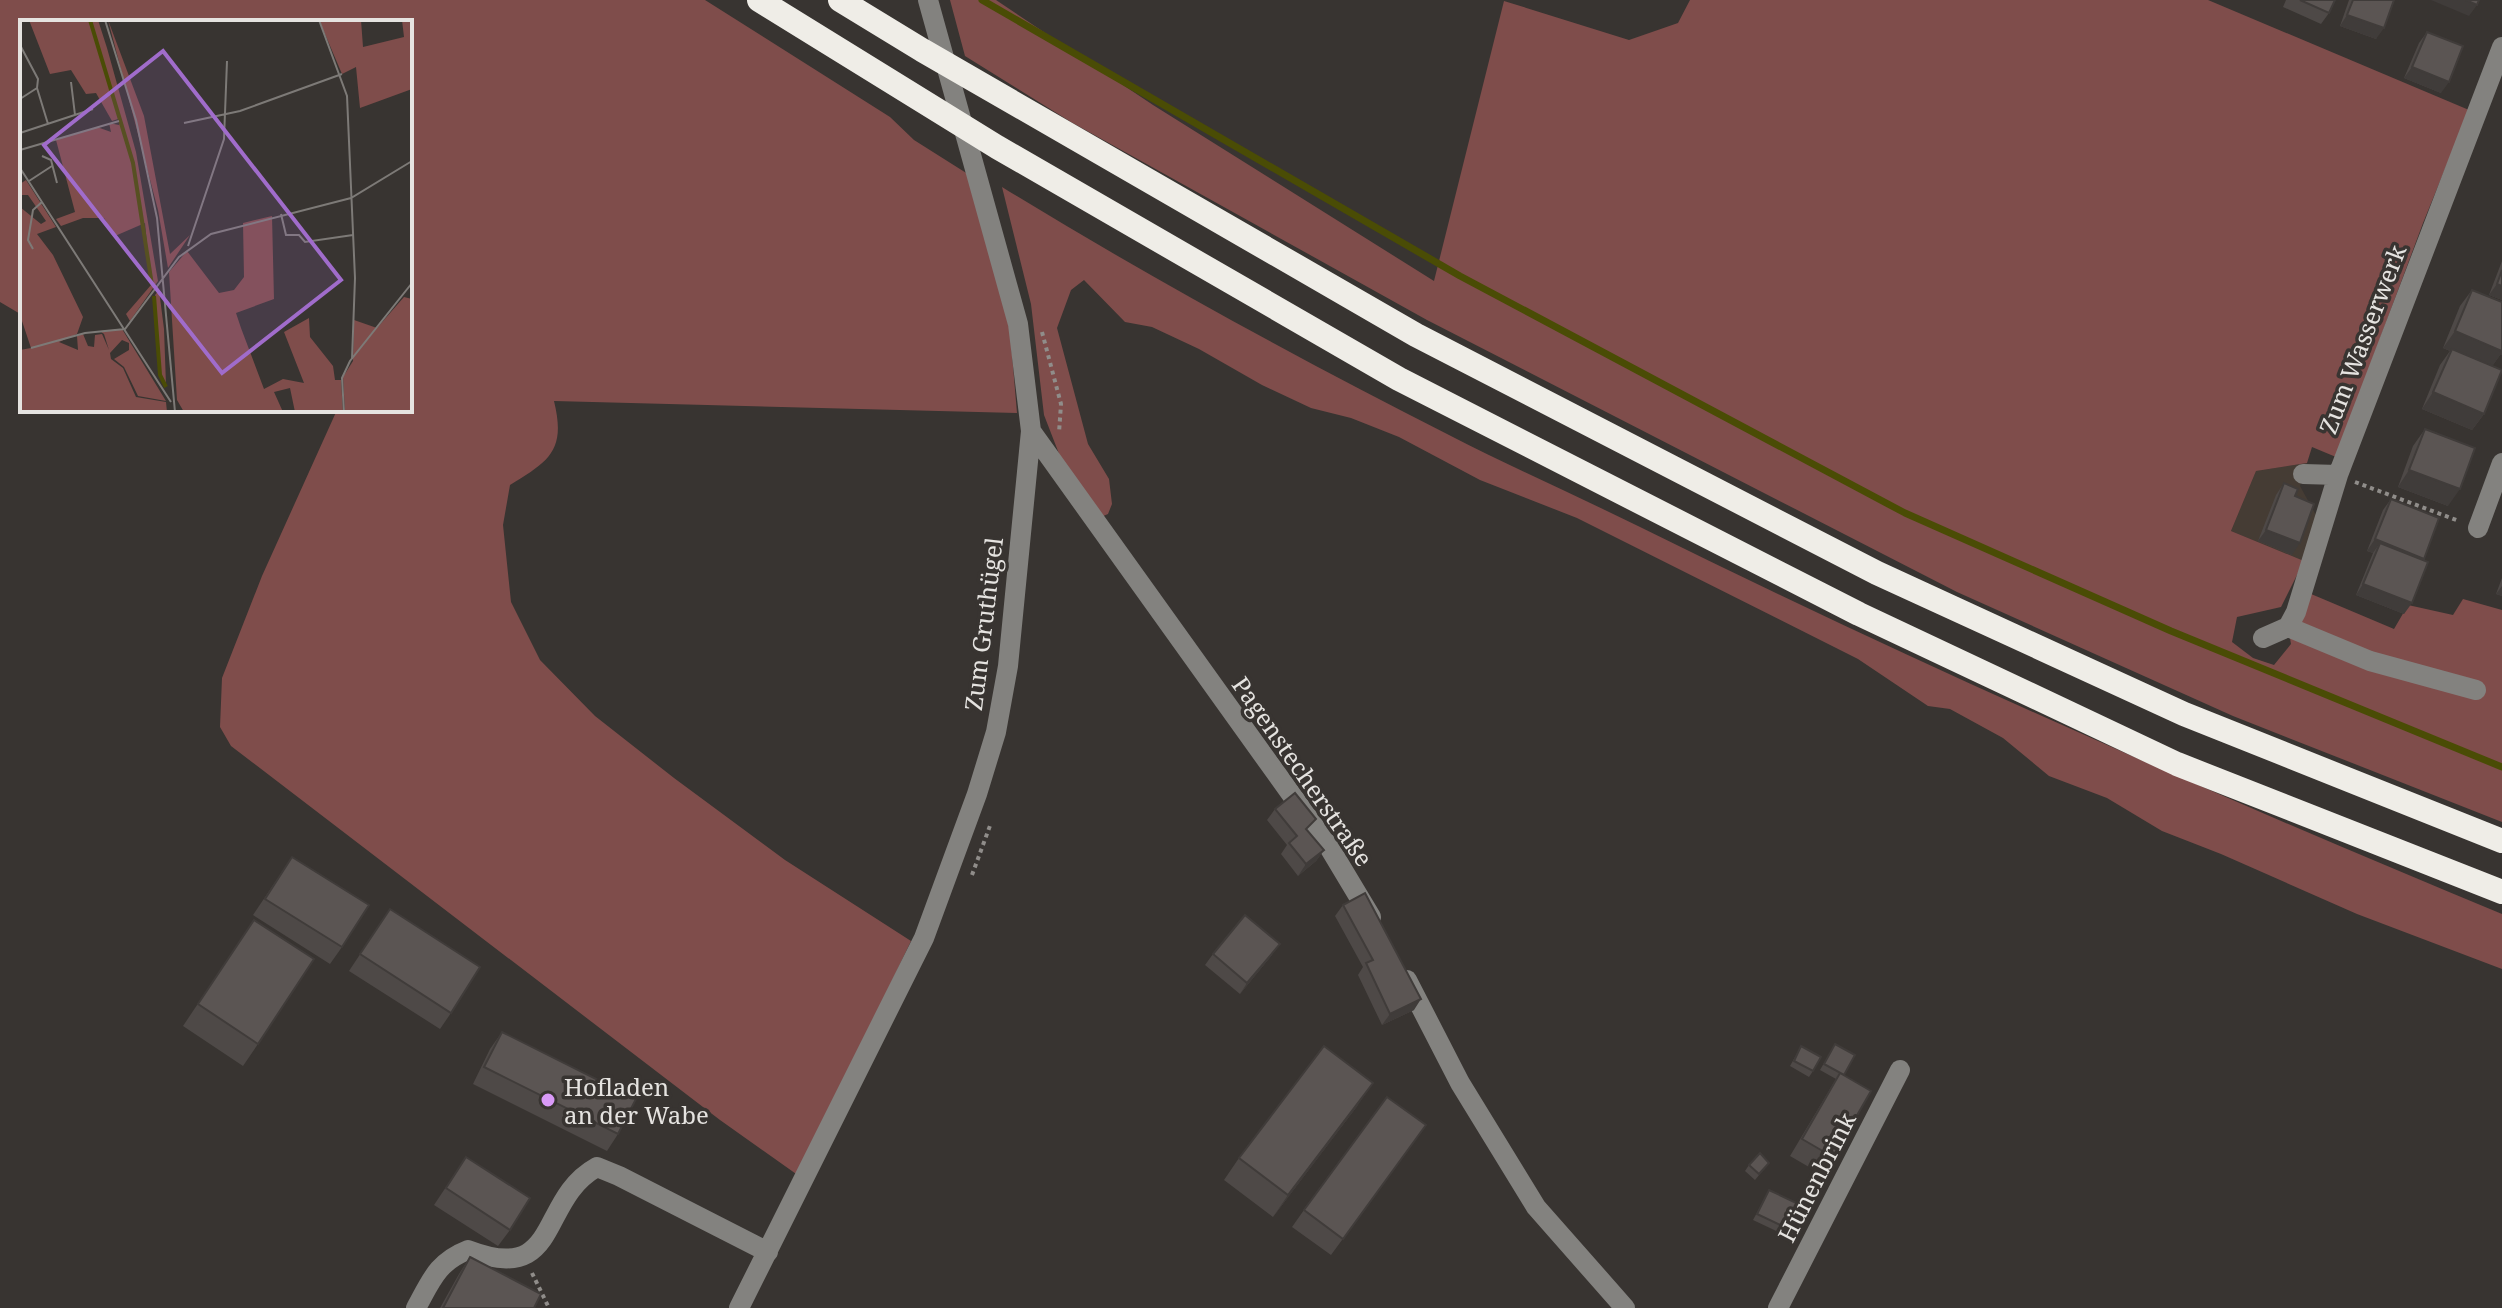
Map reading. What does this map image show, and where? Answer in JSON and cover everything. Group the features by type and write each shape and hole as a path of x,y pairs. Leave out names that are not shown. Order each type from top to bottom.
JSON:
{"highway":[{"path":"759,0 997,147 1399,379 1859,614 2177,764 2502,892"},
{"path":"840,0 1416,335 1877,573 2184,714 2502,841"}],"street":[{"name":"Zum Gruthügel","path":"739,1308 924,938 977,794 996,732 1008,666 1031,431 1018,324 928,0"},
{"name":"Zum Wasserwerk","path":"2288,627 2304,591 2338,475 2502,47"},
{"name":"Pagenstecherstraße","path":"1031,431 1329,847 1380,933"},
{"path":"2478,528 2502,463"},
{"path":"2303,474 2338,475"},
{"path":"2263,638 2288,627 2370,661 2420,670 2476,690"},
{"path":"1395,957 1460,1083 1536,1207 1625,1308"},
{"name":"Hünenbrink","path":"1778,1308 1900,1070"},
{"path":"416,1308 437,1272 450,1257 468,1250 489,1258 512,1261 526,1256 539,1242 575,1186 584,1175 597,1167 768,1252"}],"path":[{"path":"1039,323 1061,404 1055,464"},
{"path":"2338,475 2478,528"},
{"path":"967,887 993,817"},
{"path":"526,1256 549,1308"}],"shaded area":[{"path":"0,0 705,0 890,117 914,140 971,176 1010,331 1017,413 554,401 558,431 556,443 545,461 510,485 503,525 511,602 540,660 595,716 674,778 785,860 911,941 799,1176 720,1120 231,746 220,727 222,678 262,576 336,412 412,412 412,20 20,20 20,314 0,302"},
{"path":"950,0 996,0 1153,105 1434,281 1504,1 1629,40 1678,23 1690,0 2208,0 2469,110 2423,223 2336,457 2312,447 2307,463 2256,471 2231,531 2304,561 2281,607 2237,617 2232,642 2253,658 2274,665 2291,644 2288,627 2304,591 2394,629 2408,605 2453,615 2463,599 2502,610 2502,822 2233,716 1957,592 1427,320 1071,122 965,56"},
{"path":"1002,187 1223,316 1496,458 1959,678 2175,775 2502,914 2502,969 2357,914 2162,831 2107,798 2049,776 2003,738 1950,709 1928,706 1858,659 1577,518 1480,480 1399,437 1351,418 1311,408 1152,327 1125,322 1084,280 1071,290 1057,328 1088,444 1109,479 1112,504 1108,514 1101,517 1063,464 1044,415 1031,304"},
{"path":"2307,463 2300,486 2317,517 2304,561 2231,531 2256,471"}],"building":[{"path":"2300,0 2335,0 2329,13"},
{"path":"2353,0 2394,0 2384,28 2347,15"},
{"path":"2427,32 2463,46 2449,82 2412,67"},
{"path":"2472,290 2502,302 2502,351 2455,331"},
{"path":"2452,349 2502,370 2484,414 2433,392"},
{"path":"2425,429 2475,448 2460,489 2409,470"},
{"path":"2284,483 2298,489 2295,496 2314,504 2300,543 2266,530"},
{"path":"2391,499 2439,518 2424,559 2375,539"},
{"path":"2380,543 2428,562 2412,603 2363,584"},
{"path":"1295,793 1316,819 1306,829 1324,850 1306,864 1289,843 1297,836 1275,809"},
{"path":"292,857 369,905 342,947 265,899"},
{"path":"1365,893 1421,999 1390,1014 1366,963 1373,960 1343,905"},
{"path":"390,909 480,967 451,1013 360,954"},
{"path":"1245,915 1280,944 1247,983 1213,954"},
{"path":"254,920 314,959 258,1044 198,1004"},
{"path":"502,1032 636,1099 618,1134 484,1067"},
{"path":"1835,1044 1855,1055 1844,1075 1824,1064"},
{"path":"1324,1046 1373,1083 1288,1195 1239,1158"},
{"path":"1801,1046 1821,1057 1813,1071 1794,1061"},
{"path":"1840,1073 1871,1091 1833,1157 1802,1139"},
{"path":"1387,1097 1426,1125 1343,1239 1304,1210"},
{"path":"1760,1153 1769,1163 1759,1174 1749,1165"},
{"path":"466,1157 530,1198 510,1230 446,1188"},
{"path":"1769,1190 1809,1209 1797,1233 1757,1214"},
{"path":"470,1257 541,1294 534,1308 443,1308"}],"waterway":[{"path":"982,0 1460,276 1905,513 2171,631 2502,767"}],"place":[{"name":"Hofladen an der Wabe","path":"548,1100"}]}
